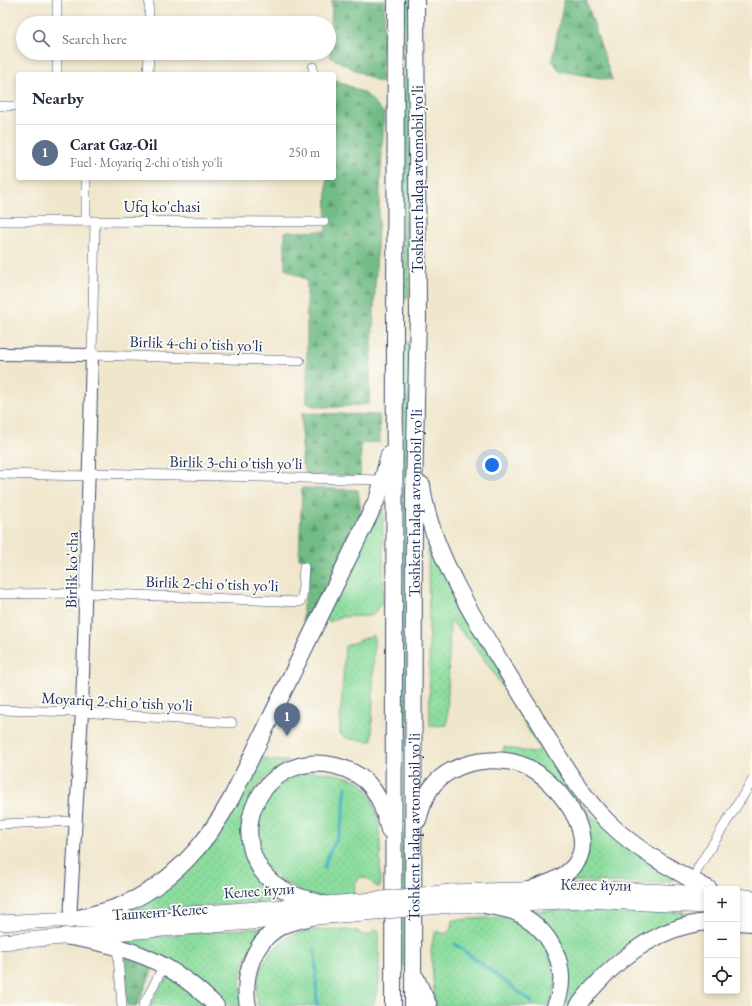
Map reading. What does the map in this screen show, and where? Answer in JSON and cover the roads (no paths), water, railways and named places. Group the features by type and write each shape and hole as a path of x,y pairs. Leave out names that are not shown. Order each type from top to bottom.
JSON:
{"highway":[{"name":"Toshkent halqa avtomobil yo'li","path":"393,1006 396,0"},
{"name":"Toshkent halqa avtomobil yo'li","path":"413,1006 414,492 417,438 418,315 416,0"},
{"path":"395,315 418,315"},
{"path":"70,920 120,906 142,895 187,860 205,841 232,797 378,497 395,430"},
{"path":"417,438 424,502 448,565 488,639 577,786 607,822 632,844 704,886"},
{"path":"414,839 425,798 434,784 446,774 466,765 487,761 501,761 523,766 543,778 563,799 579,825 582,841 580,856 571,869 558,879 529,890"},
{"path":"324,904 288,892 268,878 261,870 257,862 251,843 252,814 258,797 272,780 290,768 312,763 333,765 358,774 372,788 379,798 394,842"},
{"path":"484,906 512,911 525,917 539,928 551,943 559,963 562,984 555,1006"},
{"path":"248,1006 248,972 258,948 268,936 281,927 311,917"},
{"path":"740,922 752,923"},
{"path":"578,1006 604,974 629,954 652,940 681,927 704,923"},
{"path":"65,936 117,945 164,965 188,981 216,1006"},
{"path":"413,971 429,1006"},
{"path":"385,1006 394,972"}],"main road":[{"name":"Келес йули","path":"529,890 584,888 704,894"},
{"path":"452,899 486,893 529,890"},
{"path":"740,896 752,898"},
{"name":"Келес йули","path":"0,923 109,920 324,904 352,908 452,899"},
{"path":"452,899 484,906"},
{"name":"Келес йули","path":"484,906 584,900 704,906"},
{"name":"Ташкент-Келес","path":"0,942 311,917 352,908"},
{"path":"740,909 752,910"}],"street":[{"path":"57,0 57,16"},
{"path":"149,0 149,16"},
{"path":"57,60 57,72"},
{"path":"148,72 149,60"},
{"path":"0,106 16,106"},
{"name":"Birlik ko'cha","path":"70,920 87,593 92,355 90,221 86,180"},
{"name":"Ufq ko'chasi","path":"0,221 324,222"},
{"path":"0,354 92,355"},
{"name":"Birlik 4-chi o'tish yo'li","path":"92,355 300,361"},
{"name":"Birlik 3-chi o'tish yo'li","path":"0,474 382,480"},
{"name":"Birlik 2-chi o'tish yo'li","path":"87,593 300,602 302,598 304,567"},
{"path":"0,594 87,593"},
{"name":"Moyariq 2-chi o'tish yo'li","path":"0,710 82,712 232,723"},
{"path":"693,880 699,866 752,781"},
{"path":"0,824 76,822"},
{"path":"117,945 122,1006"},
{"path":"143,1006 164,965"}],"waterway":[{"path":"324,868 326,859 341,828 346,787"},
{"path":"455,944 532,1002"},
{"path":"315,949 317,1006"}],"place":[{"name":"Carat Gaz-Oil","path":"287,736"}]}
